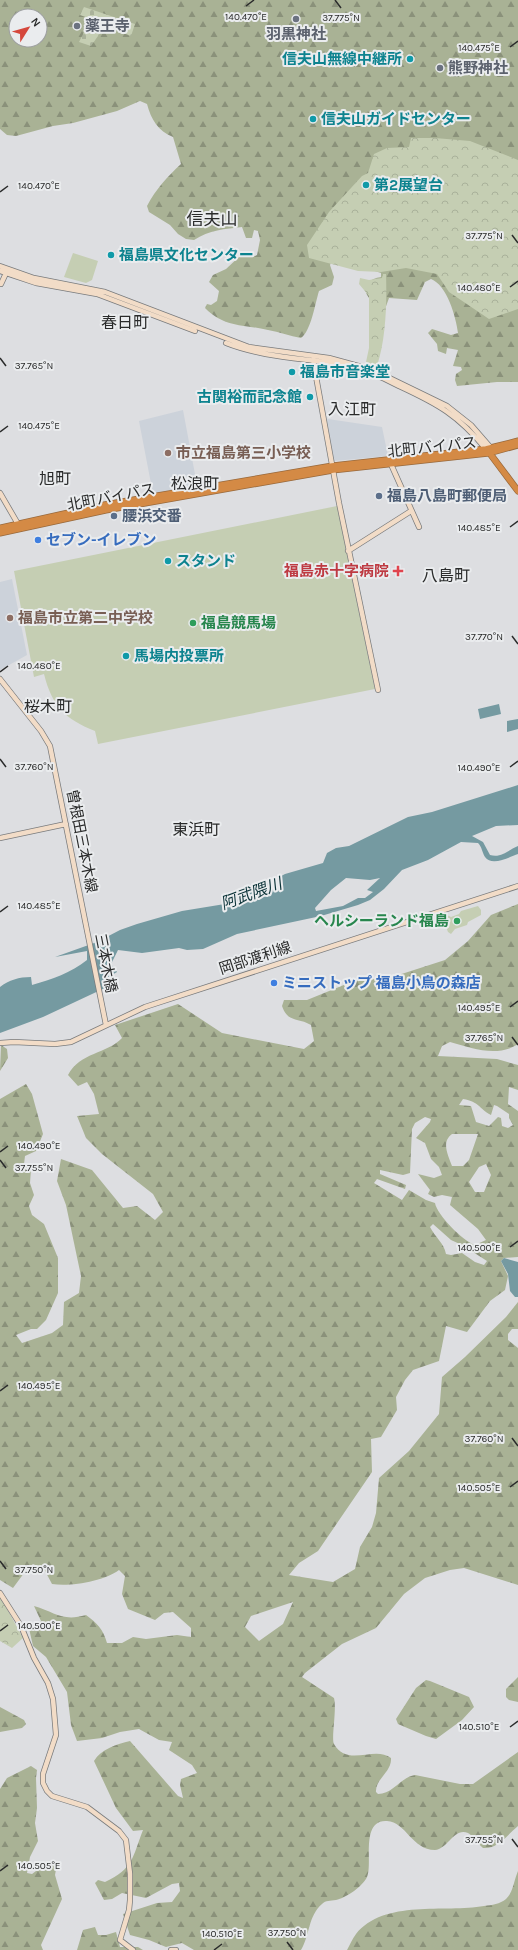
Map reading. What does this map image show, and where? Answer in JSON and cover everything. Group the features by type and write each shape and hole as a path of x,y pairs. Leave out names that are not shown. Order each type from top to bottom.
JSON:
{"highway":[{"path":"490,451 518,441"},
{"path":"490,451 518,445"},
{"path":"490,451 518,485"},
{"path":"490,451 518,491"},
{"name":"北町バイパス","path":"0,528 111,504 332,468 490,451"},
{"name":"北町バイパス","path":"0,533 106,510 332,468"}],"street":[{"path":"0,266 7,272"},
{"path":"0,271 7,272 36,283 97,294 249,351 313,358 361,369 445,409 466,426 490,451"},
{"path":"1,284 7,272"},
{"path":"313,358 348,551 378,690"},
{"path":"390,461 419,527"},
{"path":"0,493 18,524"},
{"path":"348,551 411,511"},
{"name":"曽根田三本木線","path":"0,678 47,740 66,824 82,906"},
{"path":"0,838 66,824"},
{"name":"岡部渡利線","path":"0,1043 66,1043 85,1037 145,1006 518,886"},
{"name":"三本木橋","path":"82,906 106,1025"},
{"path":"0,1593 21,1626 34,1658 48,1683 53,1699 56,1735 43,1774 43,1783 47,1791 52,1796 86,1807 119,1832 126,1840 130,1874 130,1900 129,1910 120,1940 133,1950"},
{"path":"171,1950 176,1950"}],"shaded area":[{"name":"市立福島第三小学校","path":"183,410 197,485 153,494 139,421"},
{"path":"328,419 382,427 388,456 334,461"},
{"name":"福島市立第二中学校","path":"12,579 27,655 0,670 0,582"}],"green space":[{"path":"0,0 518,0 518,382 497,382 457,386 455,380 456,374 462,370 461,367 453,366 458,350 447,348 446,354 438,351 437,344 428,333 432,329 451,335 458,333 450,302 442,288 437,282 431,279 425,282 417,300 389,298 384,312 369,298 365,288 367,283 381,277 381,273 333,258 330,265 334,277 332,285 319,291 310,323 301,338 227,322 212,314 205,308 207,304 211,305 217,301 219,291 209,282 213,275 226,269 241,255 246,253 255,256 257,255 260,240 258,231 254,230 252,238 246,238 242,227 211,232 194,240 186,239 178,234 170,225 149,212 147,206 154,194 181,164 173,137 159,128 151,115 147,104 140,101 117,111 73,123 53,126 16,136 7,135 0,129"},
{"path":"84,7 135,24 131,36 105,26 91,46 79,42 91,19 80,15"},
{"path":"411,138 435,138 470,141 518,160 518,309 489,319 449,292 437,274 406,268 381,272 358,271 309,258 307,245 329,212 362,176 368,173 374,154 387,148 409,147"},
{"path":"73,253 98,261 92,280 86,283 64,277"},
{"path":"383,274 386,274 385,321 377,366 366,362 369,348 369,296 359,284 360,278 369,280 382,278"},
{"name":"福島競馬場","path":"337,506 375,689 98,744 95,731 76,722 61,710 51,695 44,674 34,677 14,571"},
{"path":"518,904 518,1044 510,1048 493,1051 476,1049 450,1042 442,1046 438,1056 497,1059 518,1065 518,1090 509,1087 508,1104 518,1111 518,1257 504,1258 501,1261 508,1276 505,1290 490,1301 467,1332 446,1326 439,1361 413,1370 405,1380 396,1397 397,1410 381,1437 371,1439 372,1472 318,1551 299,1563 289,1575 333,1582 355,1569 360,1547 372,1527 376,1513 379,1478 409,1451 439,1414 442,1377 506,1317 518,1302 518,1329 512,1329 508,1334 508,1340 518,1348 518,1585 464,1568 450,1570 425,1578 404,1594 376,1628 342,1644 302,1677 334,1698 335,1709 333,1741 340,1751 354,1756 377,1754 391,1758 389,1767 376,1787 376,1792 378,1794 393,1789 405,1779 415,1775 460,1784 473,1784 518,1752 518,1826 498,1844 488,1848 483,1848 470,1834 463,1832 455,1835 440,1849 435,1850 420,1846 394,1823 387,1821 379,1822 373,1827 370,1834 367,1877 358,1888 349,1894 340,1899 325,1902 317,1909 301,1950 194,1950 182,1943 166,1947 149,1940 130,1935 123,1914 157,1903 172,1902 180,1891 179,1883 172,1884 146,1898 122,1893 112,1899 104,1900 95,1883 98,1880 105,1882 115,1877 127,1867 134,1855 143,1830 133,1831 116,1808 94,1761 105,1750 115,1745 130,1741 178,1796 183,1798 180,1785 181,1779 197,1773 192,1765 169,1750 172,1742 159,1740 139,1729 120,1732 102,1738 77,1741 71,1725 67,1692 46,1657 33,1646 28,1624 33,1625 41,1621 34,1606 65,1617 78,1617 86,1615 99,1627 104,1634 107,1643 122,1643 133,1637 146,1639 177,1635 191,1637 191,1628 173,1612 164,1613 155,1620 128,1609 122,1594 125,1576 119,1570 113,1574 96,1580 78,1584 60,1585 52,1584 44,1569 33,1564 27,1569 13,1588 0,1580 0,1099 26,1084 32,1094 43,1134 36,1151 25,1156 24,1164 31,1169 30,1183 34,1195 29,1206 32,1215 44,1224 58,1258 58,1293 46,1320 37,1329 31,1329 16,1335 22,1343 52,1333 63,1325 64,1302 79,1293 81,1276 66,1205 57,1181 61,1159 92,1170 123,1208 137,1206 155,1220 163,1212 153,1194 102,1154 86,1138 77,1116 99,1114 94,1094 87,1082 78,1086 68,1075 73,1067 86,1057 109,1047 122,1038 115,1025 178,1004 222,1033 304,1049 314,1041 311,1025 287,1015 282,1006 284,1000 307,1000 361,978 383,980 445,960 468,941 491,915","holes":["463,1099 469,1100 491,1115 494,1105 497,1106 509,1114 509,1118 513,1125 508,1128 502,1126 501,1118 498,1117 489,1126 476,1122 471,1106 459,1105","425,1117 431,1119 416,1138 425,1143 431,1159 439,1167 442,1175 434,1178 418,1174 430,1190 428,1194 434,1197 442,1195 452,1197 450,1205 478,1229 486,1240 475,1245 470,1243 445,1221 435,1203 426,1200 409,1190 402,1200 374,1183 377,1179 405,1189 406,1185 380,1174 380,1170 403,1175 410,1173 412,1129 415,1123","452,1134 478,1134 469,1160 463,1166 452,1166 446,1149 447,1141","486,1164 491,1175 484,1192 475,1192 469,1182 479,1167","433,1224 451,1240 462,1245 487,1261 484,1265 475,1262 462,1253 451,1255 446,1254 445,1250 430,1227","293,1602 283,1624 259,1641 245,1627 251,1616"]},
{"name":"ヘルシーランド福島","path":"478,906 481,910 481,915 468,922 467,925 455,929 451,934 448,932 443,919 447,915 451,917 459,914 461,911"},
{"path":"1,1045 7,1049 8,1058 0,1071"},
{"path":"0,1596 23,1638 12,1648 0,1641"},
{"path":"518,1677 518,1702 509,1700 506,1697 506,1689"},
{"path":"426,1680 469,1697 474,1707 462,1720 436,1739 398,1724 396,1719 416,1688"},
{"path":"0,1707 24,1720 26,1724 22,1728 0,1732"},
{"path":"31,1766 37,1770 37,1808 35,1823 38,1841 30,1857 27,1873 32,1874 44,1865 57,1864 55,1875 62,1899 41,1945 43,1950 0,1950 0,1789 7,1778"},
{"path":"518,1871 518,1950 347,1950 356,1934 368,1923 382,1916 416,1910 468,1908 501,1902 506,1899 510,1893"},
{"path":"95,1927 98,1935 106,1935 116,1932 120,1947 138,1947 143,1950 77,1950 83,1930"}],"water":[{"path":"499,704 501,714 480,719 478,709"},
{"path":"518,719 518,729 507,732 507,721"},
{"name":"阿武隈川","path":"518,785 518,825 496,826 472,836 483,842 490,855 501,855 518,846 518,854 501,860 492,861 485,857 478,843 461,842 428,860 402,870 384,889 370,900 358,905 321,916 237,934 203,949 187,950 179,948 142,953 118,950 111,964 117,972 103,980 107,987 43,1017 0,1033 0,987 7,982 18,978 31,977 32,985 61,975 81,965 87,960 87,951 55,957 97,942 120,930 137,924 182,911 231,903 285,874 323,863 327,853 336,848 349,846 408,817 432,812","holes":["346,878 370,880 380,878 367,890 373,892 365,898 358,898 343,906 316,911 315,908 331,890"]},
{"path":"504,1258 518,1262 518,1297 515,1297 510,1291 508,1274 501,1261"}],"place":[{"name":"羽黒神社","path":"296,19"},
{"name":"薬王寺","path":"77,26"},
{"name":"信夫山無線中継所","path":"410,59"},
{"name":"熊野神社","path":"440,68"},
{"name":"信夫山ガイドセンター","path":"313,119"},
{"name":"第2展望台","path":"366,185"},
{"name":"福島県文化センター","path":"111,255"},
{"name":"福島市音楽堂","path":"292,372"},
{"name":"古関裕而記念館","path":"310,397"},
{"name":"市立福島第三小学校","path":"168,453"},
{"name":"福島八島町郵便局","path":"379,496"},
{"name":"腰浜交番","path":"114,516"},
{"name":"セブン-イレブン","path":"38,540"},
{"name":"スタンド","path":"168,561"},
{"name":"福島赤十字病院","path":"398,571"},
{"name":"福島市立第二中学校","path":"10,618"},
{"name":"福島競馬場","path":"193,623"},
{"name":"馬場内投票所","path":"126,656"},
{"name":"ヘルシーランド福島","path":"457,921"},
{"name":"ミニストップ 福島小鳥の森店","path":"274,983"}],"district":[{"name":"信夫山","path":"212,219"},
{"name":"春日町","path":"125,322"},
{"name":"入江町","path":"352,409"},
{"name":"旭町","path":"55,478"},
{"name":"松浪町","path":"195,483"},
{"name":"八島町","path":"446,575"},
{"name":"桜木町","path":"48,706"},
{"name":"東浜町","path":"196,829"}]}
